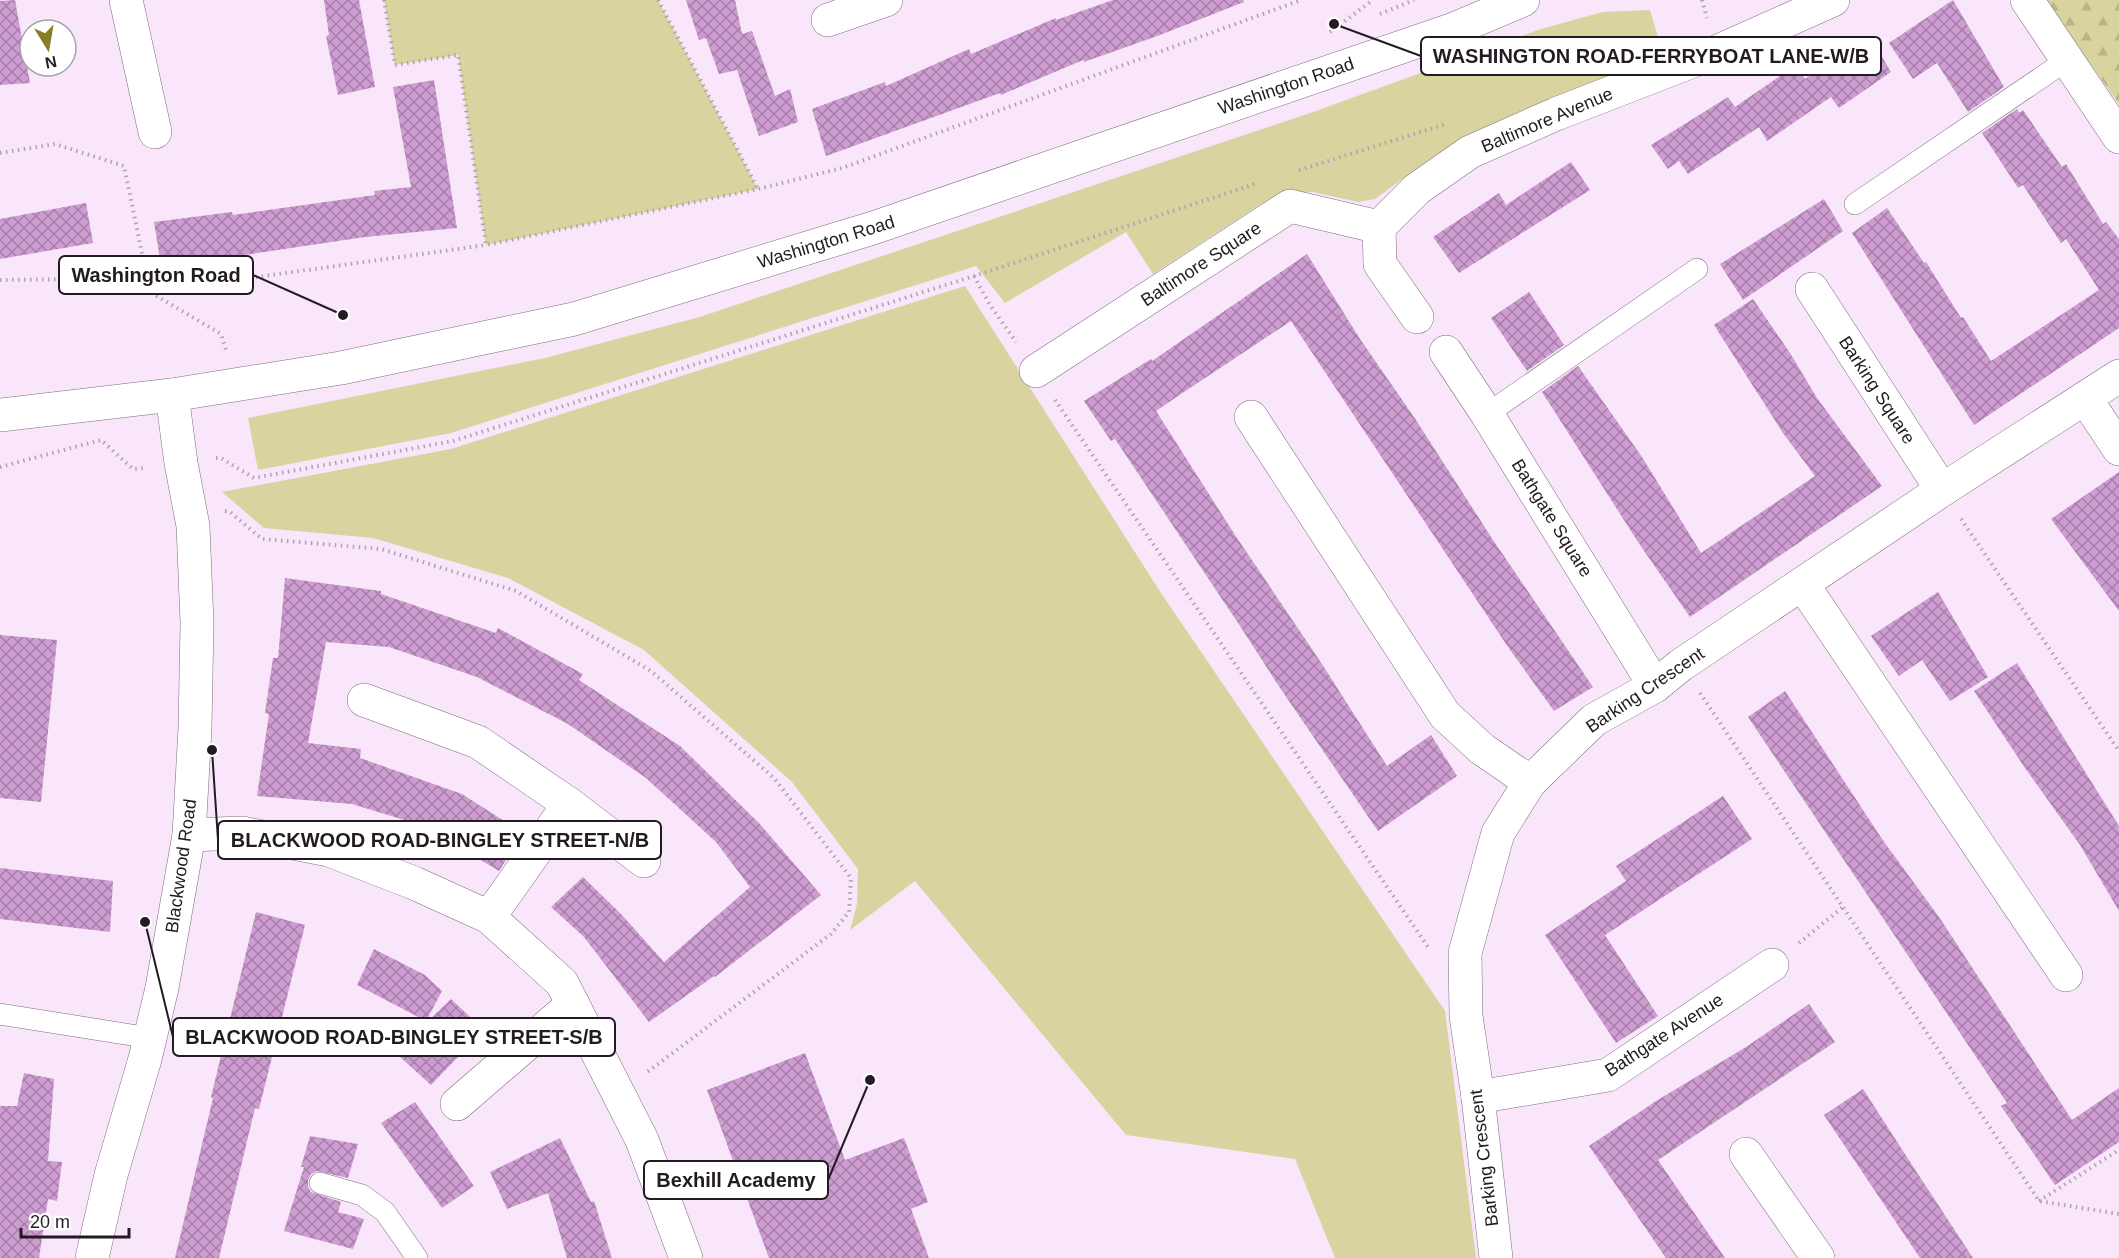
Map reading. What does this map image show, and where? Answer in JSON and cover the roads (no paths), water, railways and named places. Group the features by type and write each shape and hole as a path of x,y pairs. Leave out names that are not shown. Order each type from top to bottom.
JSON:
{"street":[{"path":"126,0 155,132"},
{"path":"828,20 886,0"},
{"name":"Washington Road","path":"0,414 171,395 368,364 585,316 873,228 1454,29 1523,0"},
{"name":"Baltimore Avenue","path":"1379,226 1417,189 1470,152 1556,114 1716,52 1833,0"},
{"path":"2027,0 2119,137"},
{"name":"Baltimore Square","path":"1036,371 1290,206 1379,226"},
{"path":"1379,226 1380,264 1417,317"},
{"name":"Barking Square","path":"1812,289 1942,490"},
{"name":"Bathgate Square","path":"1446,352 1487,414 1655,686"},
{"name":"Barking Crescent","path":"1496,1258 1478,1097 1466,1016 1465,953 1498,833 1530,782 1594,720 1655,686 1681,665 1942,490 2119,376"},
{"name":"Blackwood Road","path":"92,1258 111,1175 162,987 189,836 195,728 197,623 193,526 180,463 171,395"},
{"path":"2085,398 2119,449"},
{"path":"1251,417 1445,715 1482,749 1530,782"},
{"path":"1803,585 2067,975"},
{"path":"364,700 478,742 569,804 644,861"},
{"path":"489,917 569,804"},
{"path":"189,836 242,833 329,850 414,883 489,917 562,982 642,1140 686,1258"},
{"name":"Bathgate Avenue","path":"1478,1097 1608,1076 1772,965"},
{"path":"457,1104 573,1004"},
{"path":"1746,1154 1818,1258"}],"lane":[{"path":"1855,204 2067,60"},
{"path":"1487,414 1697,269"},
{"path":"0,1014 150,1038"},
{"path":"320,1183 362,1195 384,1212 417,1258"}],"place":[{"name":"WASHINGTON ROAD-FERRYBOAT LANE-W/B","path":"1334,24"},
{"name":"Washington Road","path":"343,315"},
{"name":"BLACKWOOD ROAD-BINGLEY STREET-N/B","path":"212,750"},
{"name":"BLACKWOOD ROAD-BINGLEY STREET-S/B","path":"145,922"},
{"name":"Bexhill Academy","path":"870,1080"}]}
